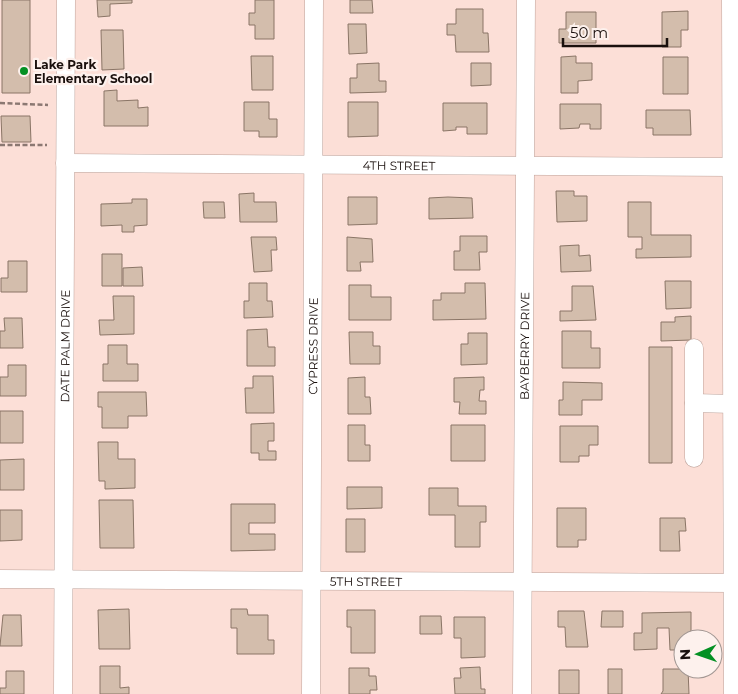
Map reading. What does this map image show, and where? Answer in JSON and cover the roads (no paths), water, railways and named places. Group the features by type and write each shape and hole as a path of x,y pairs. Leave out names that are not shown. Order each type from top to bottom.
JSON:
{"street":[{"name":"DATE PALM DRIVE","path":"63,694 66,0"},
{"name":"CYPRESS DRIVE","path":"311,694 314,0"},
{"name":"BAYBERRY DRIVE","path":"522,694 526,0"},
{"path":"731,0 735,572 733,694"},
{"name":"4TH STREET","path":"65,163 732,167"},
{"path":"694,348 694,458"},
{"path":"694,403 733,404"},
{"name":"5TH STREET","path":"0,579 523,582 735,572"}],"place":[{"name":"Lake Park Elementary School","path":"24,71"}]}
